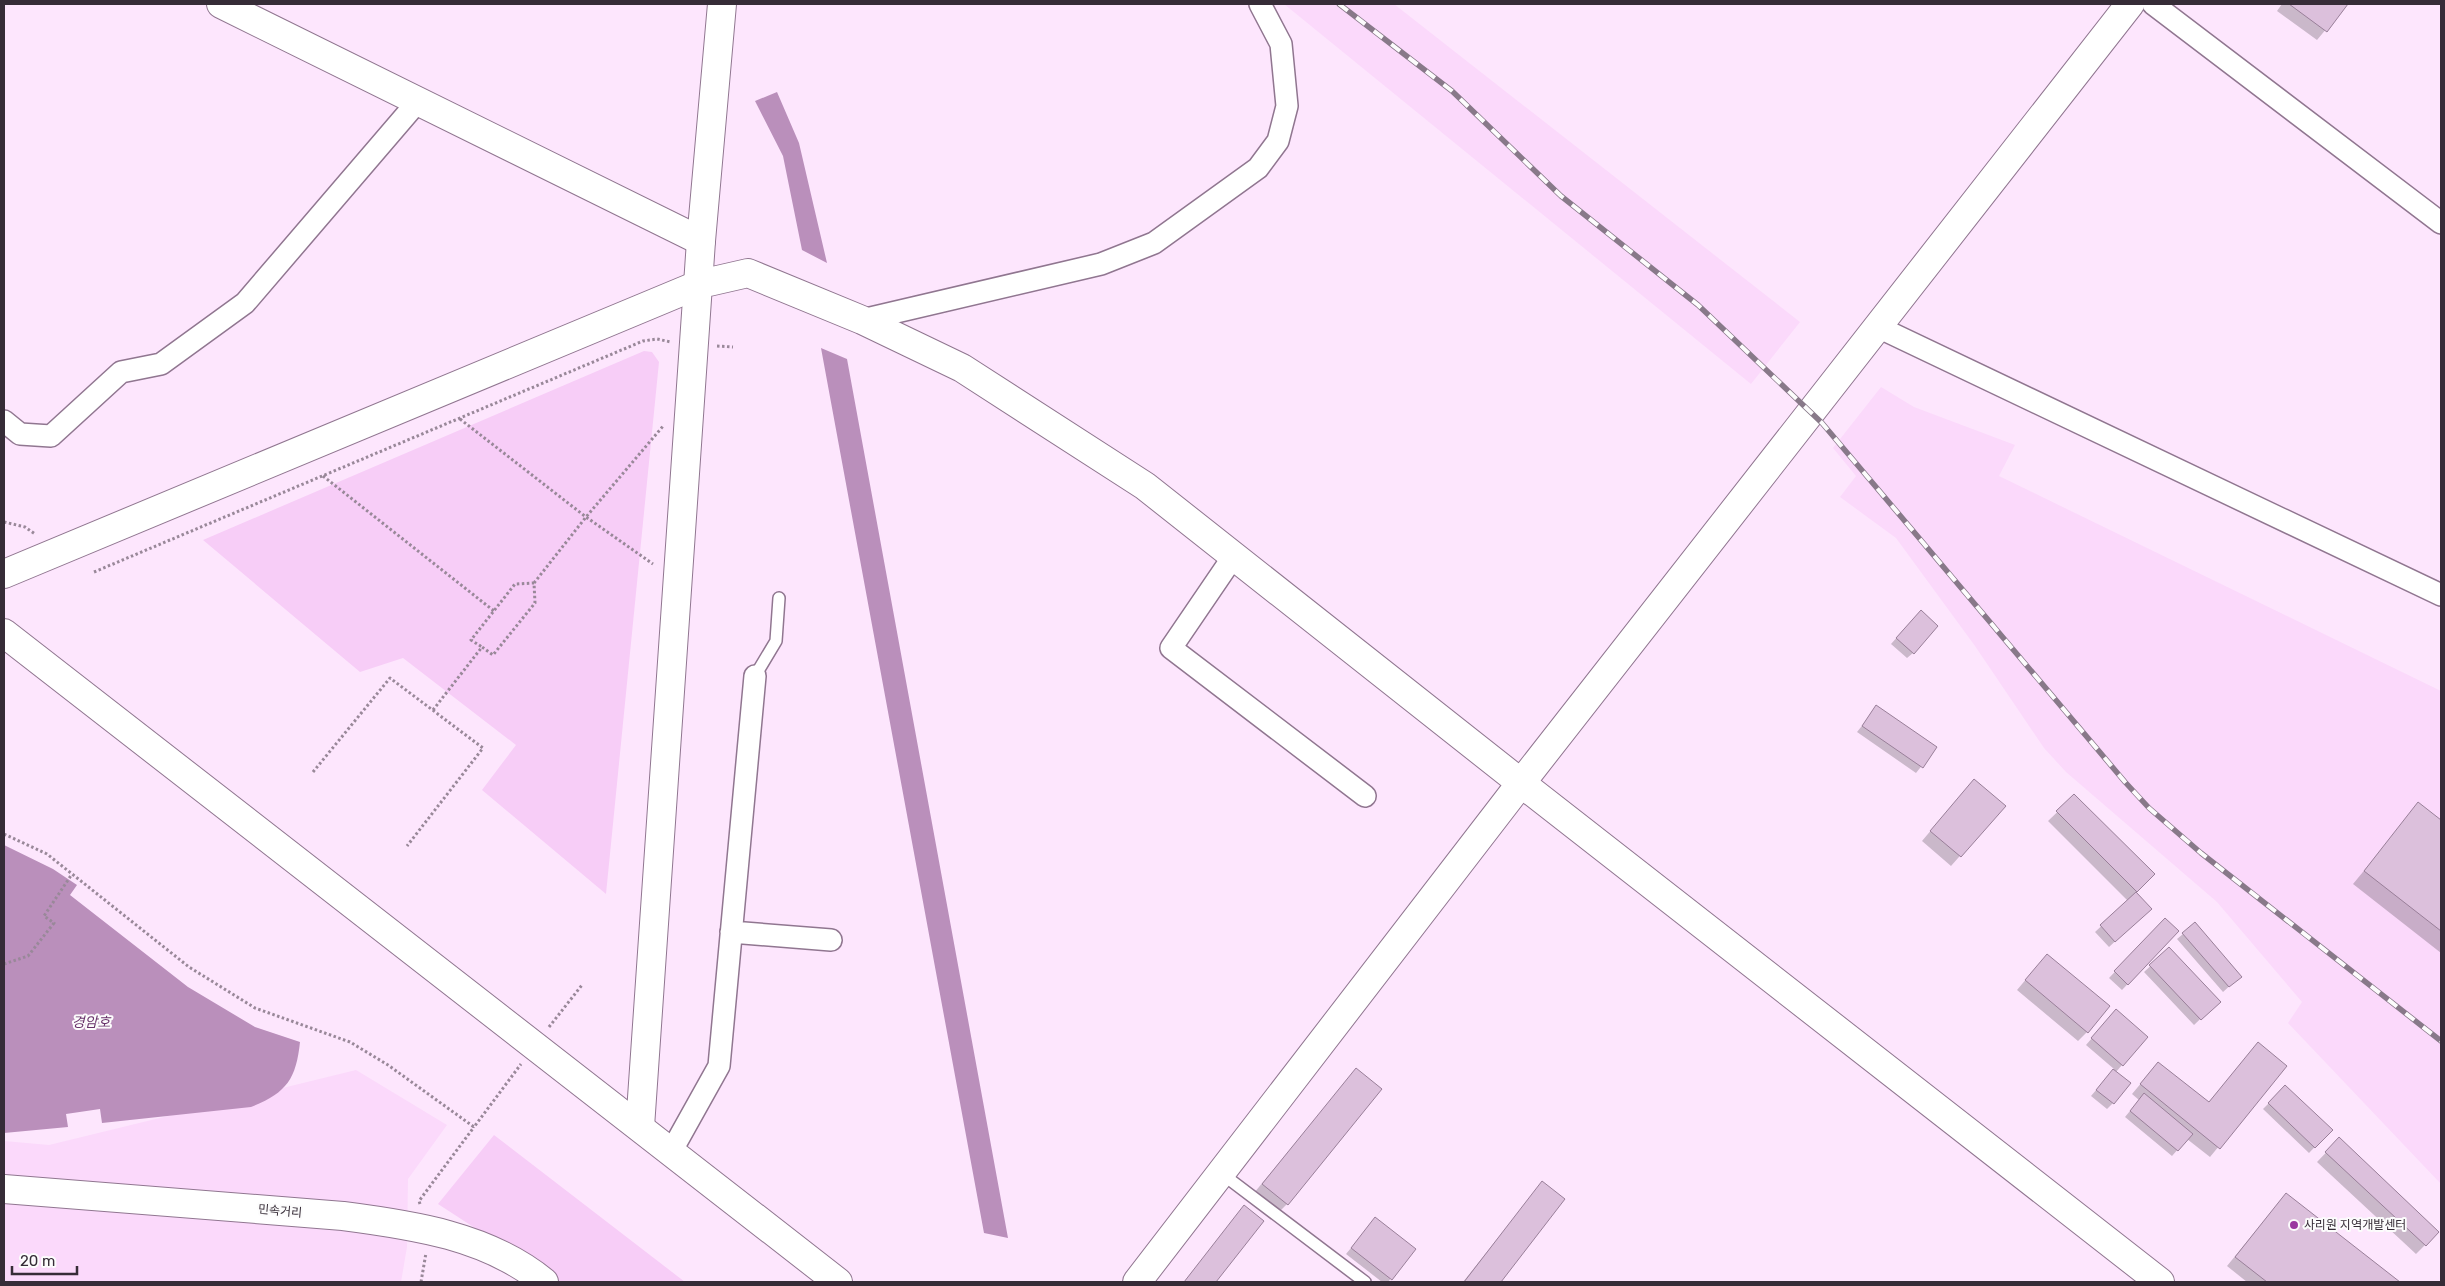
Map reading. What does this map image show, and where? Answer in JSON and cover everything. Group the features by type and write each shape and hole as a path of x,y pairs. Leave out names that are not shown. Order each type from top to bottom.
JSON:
{"main road":[{"path":"221,4 420,100 701,241"},
{"path":"640,1127 700,284 701,241 722,4"},
{"path":"1137,1282 1521,783 2130,4"},
{"path":"4,574 700,284 748,273 862,320 962,368 1145,486 1521,783 2160,1282"},
{"path":"4,633 838,1282"},
{"name":"민속거리","path":"4,1189 343,1216 392,1222 492,1249 544,1282"}],"street":[{"path":"862,320 1101,264 1154,243 1258,168 1278,141 1287,106 1281,44 1260,4"},
{"path":"2153,4 2441,223"},
{"path":"4,421 20,434 51,436 121,372 161,364 245,303 420,100"},
{"path":"1878,327 2441,595"},
{"path":"1233,556 1171,648 1365,796"},
{"path":"671,1152 719,1066 755,676"},
{"path":"731,932 831,940"}],"lane":[{"path":"755,676 776,641 779,598"},
{"path":"1221,1173 1365,1282"}],"path":[{"path":"94,572 643,342 657,338 679,344 733,347"},
{"path":"460,419 586,517 653,564"},
{"path":"534,583 515,584 471,640 493,655 535,603 534,583 586,517 664,425"},
{"path":"323,476 494,611"},
{"path":"432,710 482,647"},
{"path":"313,772 390,678 484,748 407,846"},
{"path":"4,834 47,854 189,968 255,1008 350,1042 388,1064 474,1127"},
{"path":"4,964 28,956 54,923 44,916 72,874"},
{"path":"430,1231 419,1201 582,984"}],"shaded area":[{"path":"1284,4 1394,4 1800,322 1751,384"},
{"path":"644,351 652,352 659,362 606,894 482,790 516,745 403,658 360,672 203,540"},
{"path":"1881,387 1914,407 2015,445 1999,476 2441,691 2441,1184 2288,1023 2302,1002 2217,902 2066,772 2044,748 1975,646 1896,538 1840,497 1856,476 1833,448"},
{"path":"356,1070 447,1125 408,1179 407,1247 401,1282 4,1282 4,1141 49,1145"},
{"path":"494,1135 685,1282 558,1282 438,1204"}],"water":[{"path":"777,92 799,143 827,263 802,250 783,156 755,101"},
{"path":"821,348 847,359 1008,1238 984,1233"},
{"name":"경암호","path":"4,845 53,869 77,885 70,895 188,987 255,1027 300,1042 296,1066 287,1084 273,1096 251,1107 102,1123 100,1109 66,1114 68,1127 4,1133"}],"building":[{"path":"2289,4 2348,4 2327,32"},
{"path":"1921,610 1938,626 1914,654 1896,638"},
{"path":"1876,705 1937,747 1923,768 1862,726"},
{"path":"1974,779 2006,806 1961,857 1930,831"},
{"path":"2074,794 2155,874 2137,892 2056,811"},
{"path":"2418,802 2441,820 2441,931 2364,871"},
{"path":"2136,892 2152,909 2115,942 2100,925"},
{"path":"2165,918 2179,931 2128,985 2114,971"},
{"path":"2195,922 2242,977 2229,987 2182,933"},
{"path":"2169,947 2221,1002 2201,1020 2149,965"},
{"path":"2047,954 2110,1006 2088,1033 2025,980"},
{"path":"2116,1009 2148,1037 2123,1066 2091,1038"},
{"path":"2258,1042 2287,1066 2220,1149 2140,1084 2158,1062 2209,1102"},
{"path":"1356,1068 1382,1089 1288,1205 1262,1184"},
{"path":"2113,1069 2131,1083 2114,1104 2096,1090"},
{"path":"2285,1085 2333,1130 2315,1148 2268,1103"},
{"path":"2144,1093 2193,1134 2178,1151 2130,1111"},
{"path":"2339,1137 2439,1232 2426,1246 2325,1152"},
{"path":"1542,1181 1565,1199 1501,1282 1464,1282"},
{"name":"사리원 지역개발센터","path":"2286,1193 2400,1282 2267,1282 2235,1257"},
{"path":"1244,1205 1264,1221 1216,1282 1184,1282"},
{"path":"1375,1217 1416,1249 1392,1280 1351,1248"}],"railway":[{"path":"1339,4 1452,91 1561,196 1698,305 1822,423 2149,808 2201,853 2441,1041"}],"place":[{"name":"사리원 지역개발센터","path":"2294,1225"}]}
